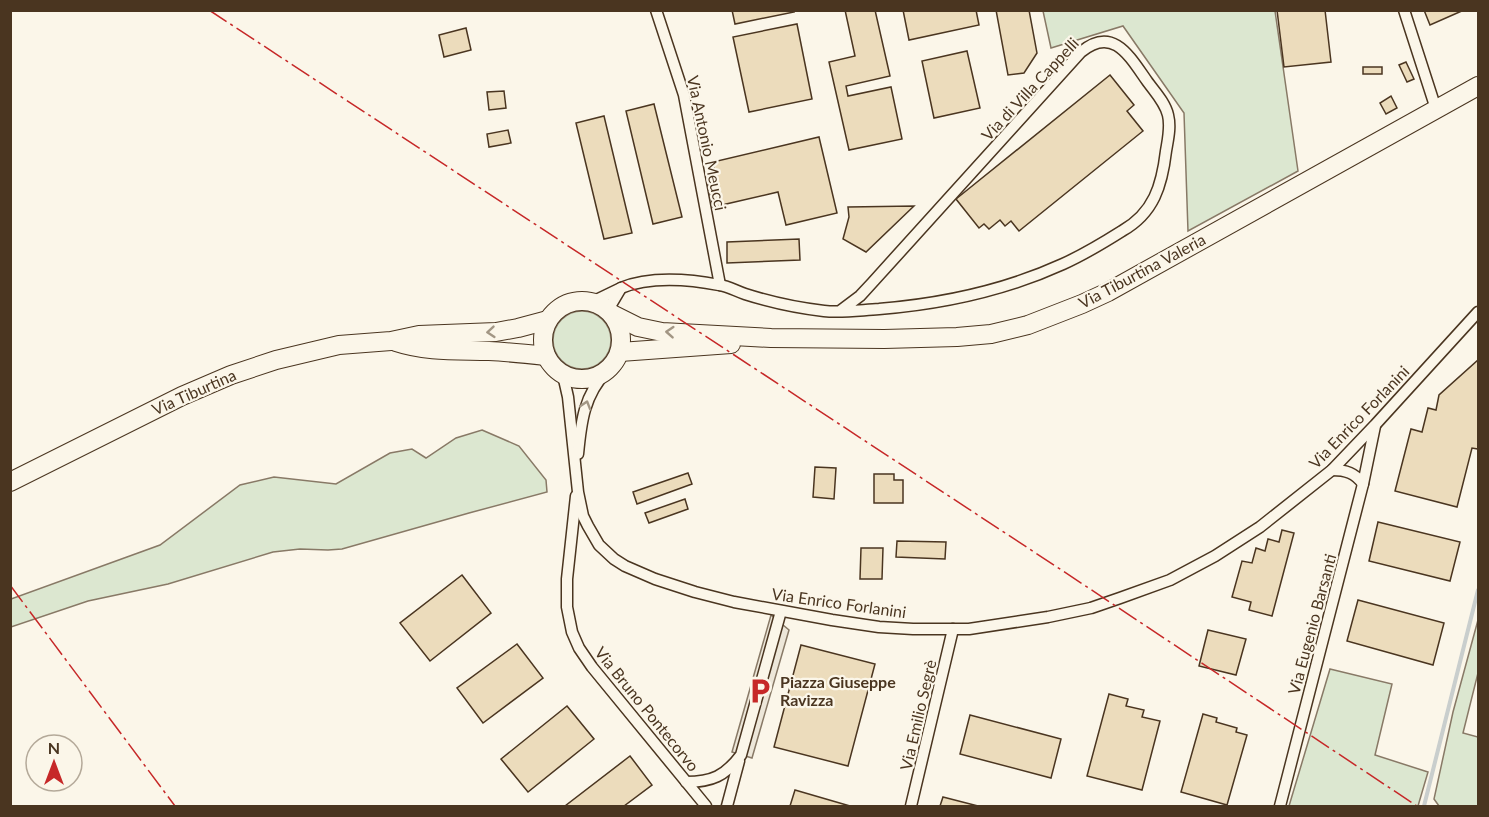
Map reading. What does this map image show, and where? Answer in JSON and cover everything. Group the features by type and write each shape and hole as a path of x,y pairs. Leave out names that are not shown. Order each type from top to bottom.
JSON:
{"main road":[{"name":"Via Tiburtina Valeria","path":"604,309 638,327 662,332 771,338 884,339 957,337 1003,332 1028,325 1108,292 1479,86"},
{"name":"Via Tiburtina","path":"10,482 167,403 231,375 284,358 320,349 391,341 419,335 505,331 548,320 556,310 567,303 580,301 604,309"},
{"path":"548,320 543,332 546,356 553,367 563,375 586,380 607,371 615,363 620,352 622,342 618,322 604,309"},
{"name":"Via Tiburtina Valeria","path":"620,352 716,346 771,338"},
{"name":"Via Tiburtina","path":"391,341 422,349 497,351 546,356"}],"street":[{"name":"Via Antonio Meucci","path":"656,10 684,95 720,285"},
{"path":"1404,10 1436,109"},
{"name":"Via di Villa Cappelli","path":"604,309 621,288 640,282 662,280 720,285 745,294 823,311 840,311 891,308 973,294 1022,280 1065,263 1138,220 1161,183 1169,135 1166,110 1126,52 1116,44 1102,42 1091,45 1081,52 872,283 855,301 840,311"},
{"path":"604,309 621,288"},
{"name":"Via Enrico Forlanini","path":"577,483 588,526 599,545 614,559 639,572 695,592 734,602 879,627 913,629 996,626 1070,613 1170,580 1215,556 1260,527 1332,470 1479,312"},
{"name":"Via Bruno Pontecorvo","path":"607,371 593,388 586,403 579,439 577,483 566,588 572,632 579,648 592,667 706,807"},
{"name":"Via Bruno Pontecorvo","path":"563,375 568,397 577,483"},
{"name":"Via Eugenio Barsanti","path":"1280,807 1363,484 1375,425"},
{"path":"1332,470 1350,472 1363,484"},
{"path":"727,807 781,610"},
{"name":"Via Emilio Segrè","path":"911,807 953,629"},
{"path":"686,782 702,782 714,778 731,768 741,755"}],"green space":[{"path":"1043,11 1275,11 1298,171 1188,231 1184,113 1123,26 1051,48"},
{"path":"582,311 593,313 606,324 611,340 609,351 598,364 582,369 571,367 558,356 553,340 555,329 566,316"},
{"path":"482,430 519,446 546,480 547,492 342,549 300,549 273,552 168,584 88,601 11,627 11,599 160,545 240,485 274,477 336,484 390,453 412,449 426,458 456,438"},
{"path":"1478,620 1478,673 1463,733 1478,737 1478,806 1439,806 1434,799 1453,712"},
{"path":"1330,669 1392,684 1375,755 1428,772 1418,806 1289,806"}],"shaded area":[{"name":"Piazza Giuseppe Ravizza","path":"771,615 789,630 752,758 732,752"}],"building":[{"path":"732,10 793,10 794,12 735,24"},
{"path":"845,10 875,10 890,76 846,86 848,96 891,87 902,139 849,150 829,62 855,56"},
{"path":"903,10 976,10 979,25 909,40"},
{"path":"996,10 1029,10 1037,53 1024,73 1008,75"},
{"path":"1277,10 1325,10 1331,62 1284,67"},
{"path":"1424,10 1464,10 1430,25"},
{"path":"797,24 812,99 749,112 733,37"},
{"path":"466,28 471,50 444,57 439,35"},
{"path":"967,51 980,108 934,118 922,61"},
{"path":"1406,62 1414,79 1407,82 1399,65"},
{"path":"1363,67 1382,67 1382,74 1363,74"},
{"path":"1110,75 1134,105 1127,111 1143,131 1019,231 1011,221 1005,226 1000,220 989,229 984,224 979,228 956,199"},
{"path":"504,91 506,108 489,110 487,92"},
{"path":"1391,96 1397,108 1386,114 1380,103"},
{"path":"654,104 682,217 653,224 626,111"},
{"path":"604,116 632,233 604,239 576,123"},
{"path":"508,130 511,143 489,147 487,134"},
{"path":"819,137 837,213 786,225 778,192 713,207 708,185 717,183 713,162"},
{"path":"914,206 866,252 843,239 849,217 848,207"},
{"path":"799,239 800,260 727,263 727,242"},
{"path":"1478,360 1478,449 1472,448 1457,507 1395,491 1411,429 1422,432 1428,408 1436,410 1439,395"},
{"path":"815,467 836,468 834,499 813,497"},
{"path":"688,473 692,484 637,504 633,492"},
{"path":"874,474 894,474 894,480 903,480 903,503 874,503"},
{"path":"685,499 688,509 649,523 645,513"},
{"path":"1378,522 1460,542 1450,581 1369,561"},
{"path":"1282,530 1294,533 1272,616 1249,610 1251,602 1232,597 1242,561 1252,563 1256,548 1265,551 1268,539 1279,542"},
{"path":"897,541 946,542 945,559 896,557"},
{"path":"861,548 883,548 882,579 860,579"},
{"path":"462,575 491,613 430,661 400,623"},
{"path":"1358,600 1444,623 1433,665 1347,641"},
{"path":"1208,630 1246,639 1236,675 1199,666"},
{"path":"517,644 543,678 483,723 457,688"},
{"path":"801,645 875,664 848,766 774,747"},
{"path":"1109,694 1128,699 1126,706 1144,710 1142,717 1160,721 1142,790 1087,776"},
{"path":"567,706 594,739 528,792 501,759"},
{"path":"1203,714 1217,718 1216,722 1237,728 1236,732 1247,735 1227,805 1181,792"},
{"path":"970,715 1061,739 1051,778 960,754"},
{"path":"630,756 652,785 624,806 565,806"},
{"path":"795,790 850,806 790,806"},
{"path":"943,797 978,806 940,806"}],"waterway":[{"path":"1424,806 1478,590"}],"power":[{"path":"209,10 1417,806"},
{"path":"10,585 175,806"}],"place":[{"name":"Piazza Giuseppe Ravizza","path":"760,691"}]}
